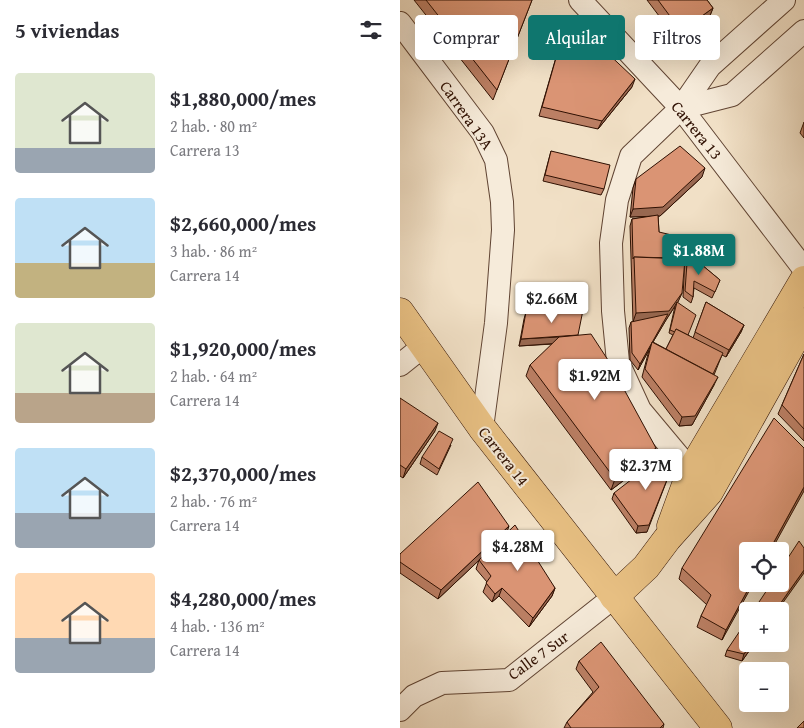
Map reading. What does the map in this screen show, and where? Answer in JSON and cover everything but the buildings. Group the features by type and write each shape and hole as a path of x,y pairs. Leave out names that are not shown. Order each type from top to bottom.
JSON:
{"main road":[{"path":"667,540 690,471 804,280"},
{"name":"Carrera 14","path":"400,312 482,428 718,728"},
{"path":"614,597 646,567 709,492 804,322"}],"street":[{"name":"Carrera 13","path":"580,0 681,108 804,268"},
{"path":"690,471 640,410 618,362 611,253 617,200 631,156 681,108 710,66 784,0"},
{"name":"Carrera 13A","path":"400,23 482,133 496,160 502,202 503,230 496,323 482,428"},
{"path":"681,108 732,95 804,30"},
{"path":"400,365 425,346"},
{"name":"Calle 7 Sur","path":"400,710 414,696 442,683 509,680 614,597"}]}
